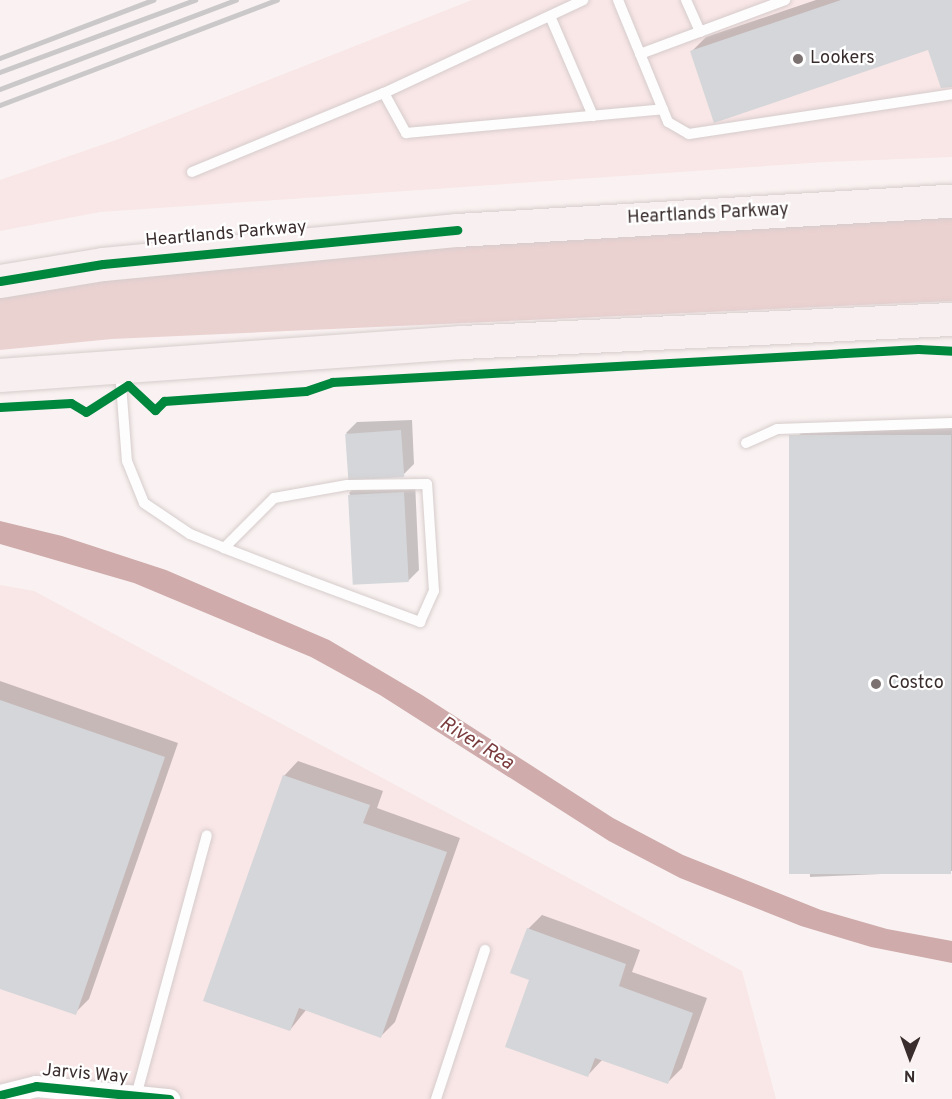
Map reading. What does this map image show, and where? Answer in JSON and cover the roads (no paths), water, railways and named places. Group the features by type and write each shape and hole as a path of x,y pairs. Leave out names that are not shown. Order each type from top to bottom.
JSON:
{"main road":[{"name":"Heartlands Parkway","path":"0,281 103,264 457,230 952,201"},
{"path":"0,375 462,342 952,319"}],"street":[{"name":"Jarvis Way","path":"0,1095 36,1086 169,1099"}],"lane":[{"path":"192,172 384,93 583,0"},
{"path":"618,0 668,122 689,134 952,93"},
{"path":"686,0 700,32"},
{"path":"640,54 700,32 760,4 785,0"},
{"path":"550,16 593,116"},
{"path":"384,93 406,134 663,109"},
{"path":"119,365 127,462 144,503 190,534 224,548 420,622 434,591 427,484 347,485 274,498 224,548"},
{"path":"746,443 777,429 952,423"},
{"path":"136,1096 207,835"},
{"path":"436,1099 485,950"}],"water":[{"name":"River Rea","path":"0,521 62,536 166,570 329,640 422,695 613,818 683,855 821,910 887,929 952,941 952,963 871,947 801,926 680,878 609,841 380,695 311,657 134,583 0,544"}],"railway":[{"path":"0,58 153,0"},
{"path":"0,72 195,0"},
{"path":"0,89 236,0"},
{"path":"0,105 277,0"}],"place":[{"name":"Lookers","path":"798,59"},
{"name":"Costco","path":"876,684"}]}
